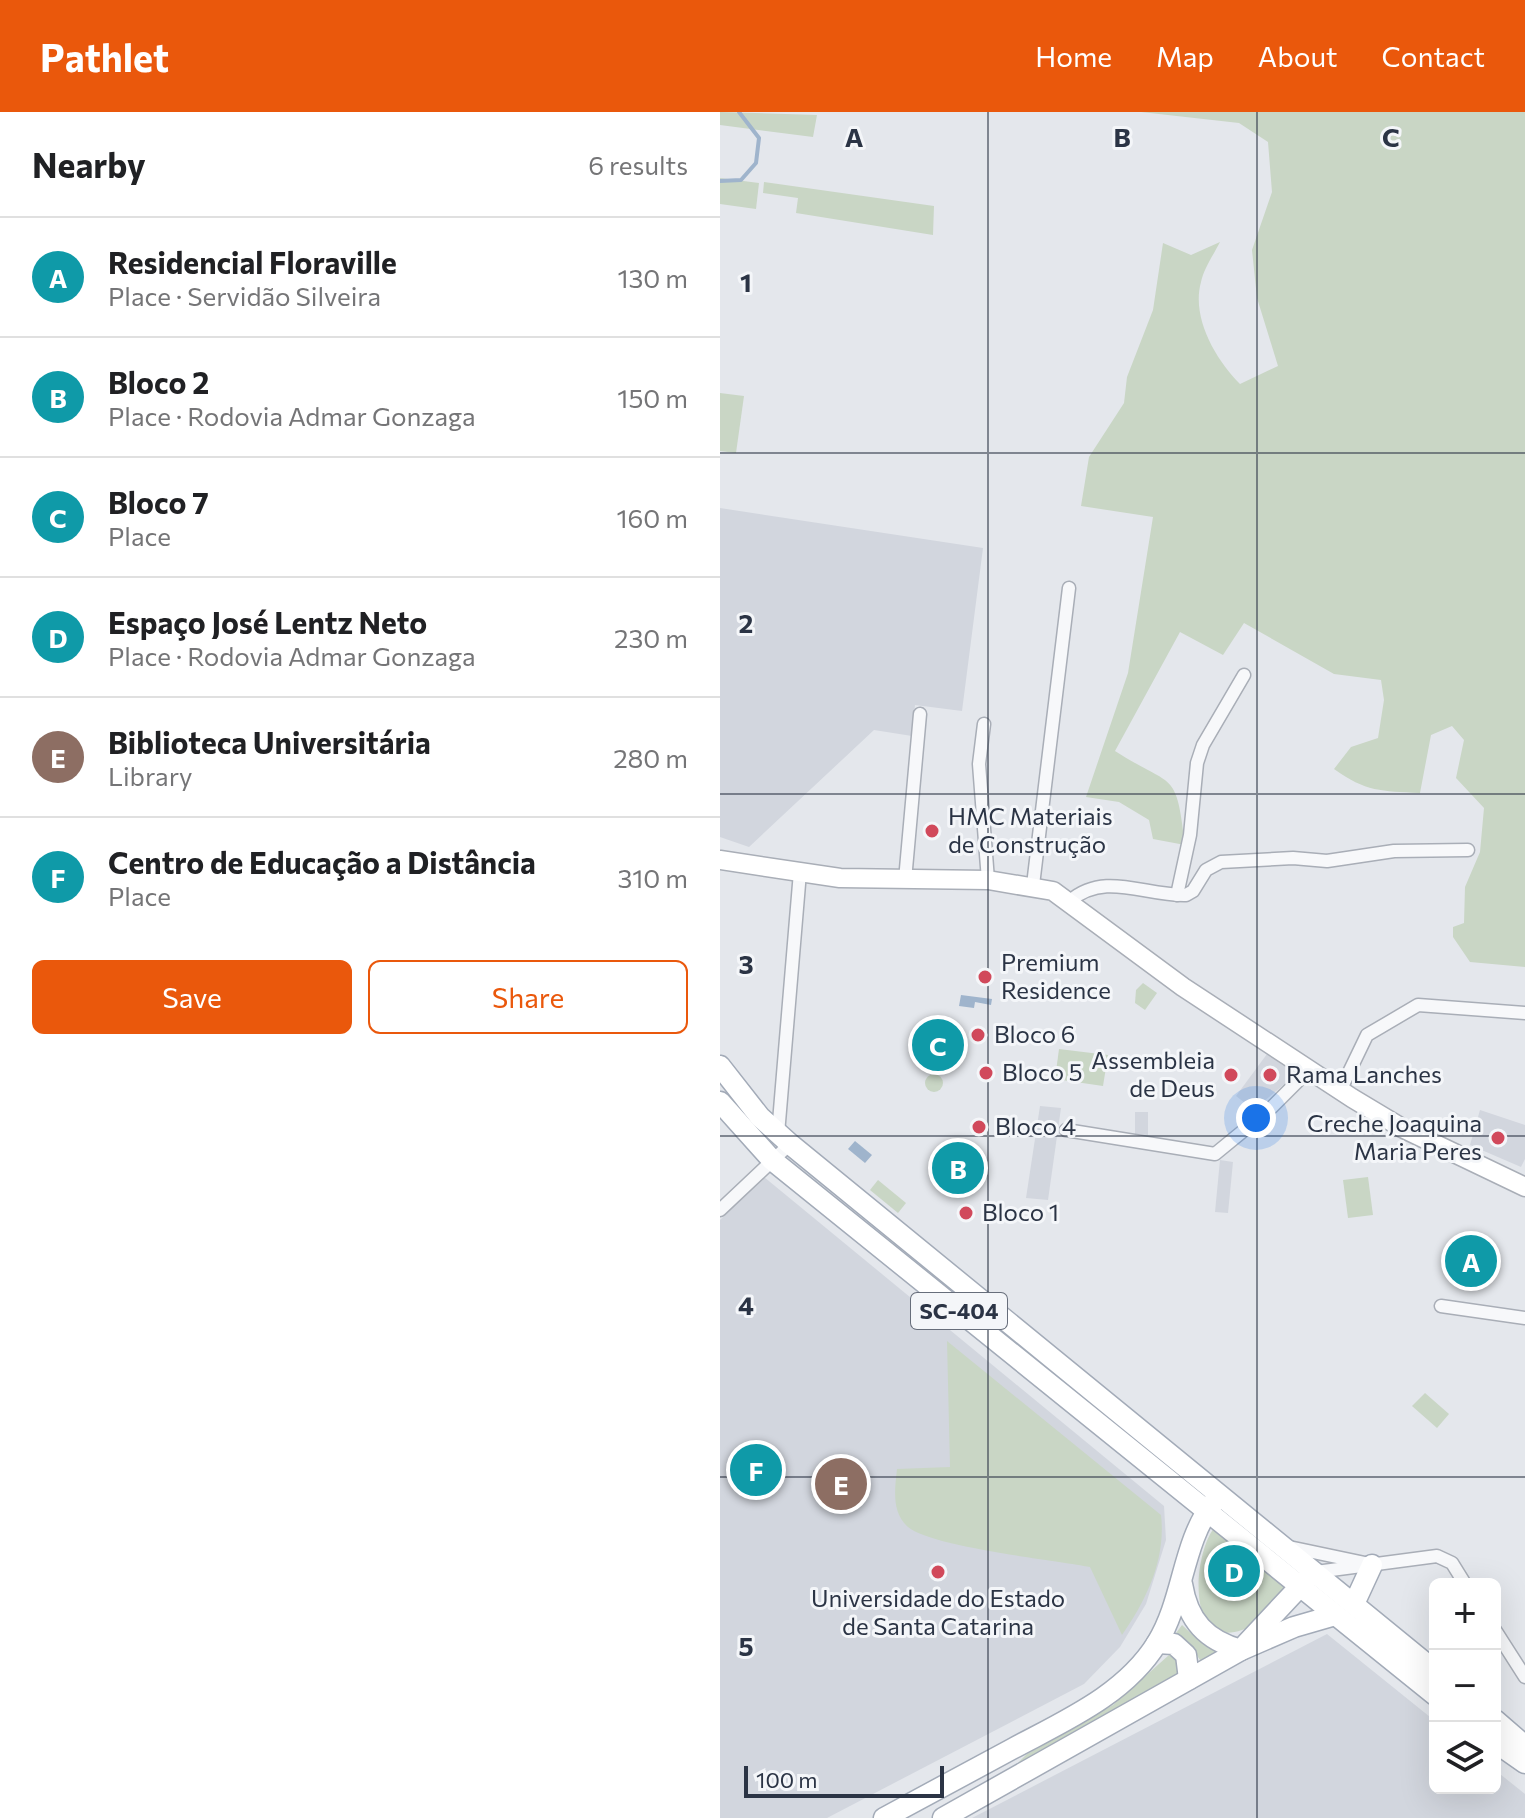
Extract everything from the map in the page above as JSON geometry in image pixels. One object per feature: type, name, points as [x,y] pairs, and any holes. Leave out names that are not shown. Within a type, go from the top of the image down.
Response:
[{"type":"main road","points":[[720,860],[856,880],[988,880],[1033,885],[1070,901],[1183,987],[1340,1091],[1402,1128],[1525,1187]]},
{"type":"main road","name":"SC-404","points":[[720,1066],[744,1099],[784,1139],[1429,1666]]},
{"type":"main road","name":"SC-404","points":[[720,1102],[772,1160],[1332,1616],[1429,1690]]},
{"type":"main road","points":[[884,1818],[1092,1706],[1130,1676],[1157,1643],[1182,1584],[1193,1541],[1206,1512],[1220,1494]]},
{"type":"main road","points":[[1354,1604],[1372,1565]]},
{"type":"main road","points":[[1241,1650],[1298,1586],[1316,1572]]},
{"type":"main road","points":[[1182,1584],[1185,1603],[1199,1628],[1222,1645],[1241,1650]]},
{"type":"main road","points":[[943,1818],[1241,1650],[1294,1627],[1332,1616]]},
{"type":"main road","points":[[1157,1643],[1174,1644],[1186,1655],[1189,1679]]},
{"type":"main road","points":[[1497,1722],[1525,1746]]},
{"type":"main road","points":[[1501,1746],[1525,1763]]},
{"type":"main road","points":[[907,1818],[919,1799]]},
{"type":"street","points":[[1033,885],[1069,588]]},
{"type":"street","points":[[1177,895],[1190,835],[1197,763],[1203,745],[1244,675]]},
{"type":"street","points":[[905,880],[920,714]]},
{"type":"street","points":[[984,724],[979,764],[988,880]]},
{"type":"street","points":[[1070,901],[1084,889],[1102,885],[1177,895],[1193,891],[1206,870],[1221,862],[1293,858],[1327,861],[1405,850],[1468,850]]},
{"type":"street","points":[[720,1210],[772,1160],[784,1139],[800,872]]},
{"type":"street","points":[[1340,1091],[1367,1035],[1405,1010],[1434,1004],[1525,1013]]},
{"type":"street","points":[[1066,1130],[1215,1154],[1270,1109],[1308,1071]]},
{"type":"street","points":[[1441,1306],[1525,1318]]},
{"type":"street","points":[[1283,1545],[1372,1565]]},
{"type":"street","points":[[1316,1572],[1437,1556],[1452,1563],[1461,1578]]},
{"type":"street","points":[[1501,1639],[1525,1677]]},
{"type":"shaded area","points":[[720,508],[983,548],[962,711],[915,705],[912,736],[874,730],[749,847],[720,837]]},
{"type":"shaded area","points":[[1267,1054],[1297,1073],[1254,1110],[1236,1096]]},
{"type":"shaded area","points":[[1040,1106],[1061,1108],[1048,1200],[1026,1198]]},
{"type":"shaded area","name":"Creche Joaquina Maria Peres","points":[[1480,1110],[1525,1125],[1525,1159],[1521,1167],[1470,1145]]},
{"type":"shaded area","points":[[1135,1112],[1148,1112],[1148,1135],[1135,1134]]},
{"type":"shaded area","points":[[1220,1160],[1233,1162],[1228,1213],[1215,1212]]},
{"type":"shaded area","name":"Universidade do Estado de Santa Catarina","points":[[764,1177],[1164,1506],[1166,1540],[1146,1604],[1120,1647],[1084,1684],[827,1818],[720,1818],[720,1220]]},
{"type":"shaded area","points":[[1327,1634],[1429,1716],[1429,1794],[1501,1794],[1501,1775],[1525,1794],[1525,1818],[972,1818]]},
{"type":"green space","points":[[720,112],[817,115],[813,137],[720,125]]},
{"type":"green space","points":[[1141,112],[1525,112],[1525,967],[1470,962],[1453,937],[1453,927],[1464,923],[1465,887],[1480,852],[1484,808],[1456,778],[1464,740],[1452,726],[1431,735],[1420,793],[1384,791],[1355,782],[1334,769],[1351,747],[1378,738],[1384,700],[1381,680],[1334,674],[1244,623],[1223,655],[1180,632],[1115,751],[1169,783],[1179,803],[1185,845],[1153,839],[1149,820],[1119,802],[1086,797],[1128,673],[1153,517],[1081,506],[1089,457],[1124,403],[1127,377],[1153,310],[1163,243],[1191,255],[1220,242],[1204,272],[1199,296],[1203,324],[1214,351],[1240,384],[1278,366],[1257,298],[1252,250],[1272,192],[1268,142],[1239,123]]},
{"type":"green space","points":[[720,178],[759,183],[756,209],[720,204]]},
{"type":"green space","points":[[764,182],[934,206],[933,235],[796,213],[798,198],[763,193]]},
{"type":"green space","points":[[720,393],[744,396],[736,453],[720,451]]},
{"type":"green space","points":[[1143,983],[1157,993],[1145,1010],[1135,1003],[1136,990]]},
{"type":"green space","points":[[1059,1049],[1108,1055],[1103,1086],[1055,1079]]},
{"type":"green space","points":[[934,1074],[943,1083],[934,1092],[925,1083]]},
{"type":"green space","points":[[1368,1177],[1373,1215],[1348,1218],[1343,1180]]},
{"type":"green space","points":[[878,1180],[906,1203],[898,1213],[870,1190]]},
{"type":"green space","points":[[947,1341],[1161,1515],[1161,1547],[1153,1578],[1122,1635],[1090,1567],[942,1541],[921,1534],[903,1521],[895,1500],[897,1469],[950,1467]]},
{"type":"green space","points":[[1425,1393],[1449,1414],[1437,1428],[1412,1406]]},
{"type":"green space","points":[[1214,1528],[1286,1588],[1258,1625],[1224,1633],[1211,1626],[1203,1614],[1199,1578],[1207,1541]]},
{"type":"green space","points":[[1182,1625],[1196,1638],[1218,1650],[1202,1663],[1190,1645],[1171,1640]]},
{"type":"green space","points":[[1169,1655],[1180,1656],[1186,1671],[996,1784],[1027,1754],[1113,1705]]},
{"type":"water","points":[[961,995],[992,999],[991,1005],[975,1002],[974,1008],[959,1006]]},
{"type":"water","points":[[855,1141],[872,1155],[865,1163],[848,1149]]},
{"type":"waterway","points":[[720,181],[741,180],[756,163],[759,138],[739,112]]},
{"type":"place","name":"HMC Materiais de Construção","points":[[932,831]]},
{"type":"place","name":"Premium Residence","points":[[985,977]]},
{"type":"place","name":"Bloco 6","points":[[978,1035]]},
{"type":"place","name":"Bloco 7","points":[[938,1045]]},
{"type":"place","name":"Bloco 5","points":[[986,1073]]},
{"type":"place","name":"Assembleia de Deus","points":[[1231,1075]]},
{"type":"place","name":"Rama Lanches","points":[[1270,1075]]},
{"type":"place","name":"Bloco 4","points":[[979,1127]]},
{"type":"place","name":"Creche Joaquina Maria Peres","points":[[1498,1138]]},
{"type":"place","name":"Bloco 2","points":[[958,1168]]},
{"type":"place","name":"Bloco 1","points":[[966,1213]]},
{"type":"place","name":"Residencial Floraville","points":[[1471,1261]]},
{"type":"place","name":"Centro de Educação a Distância","points":[[756,1470]]},
{"type":"place","name":"Biblioteca Universitária","points":[[841,1484]]},
{"type":"place","name":"Espaço José Lentz Neto","points":[[1234,1571]]},
{"type":"place","name":"Universidade do Estado de Santa Catarina","points":[[938,1572]]}]
